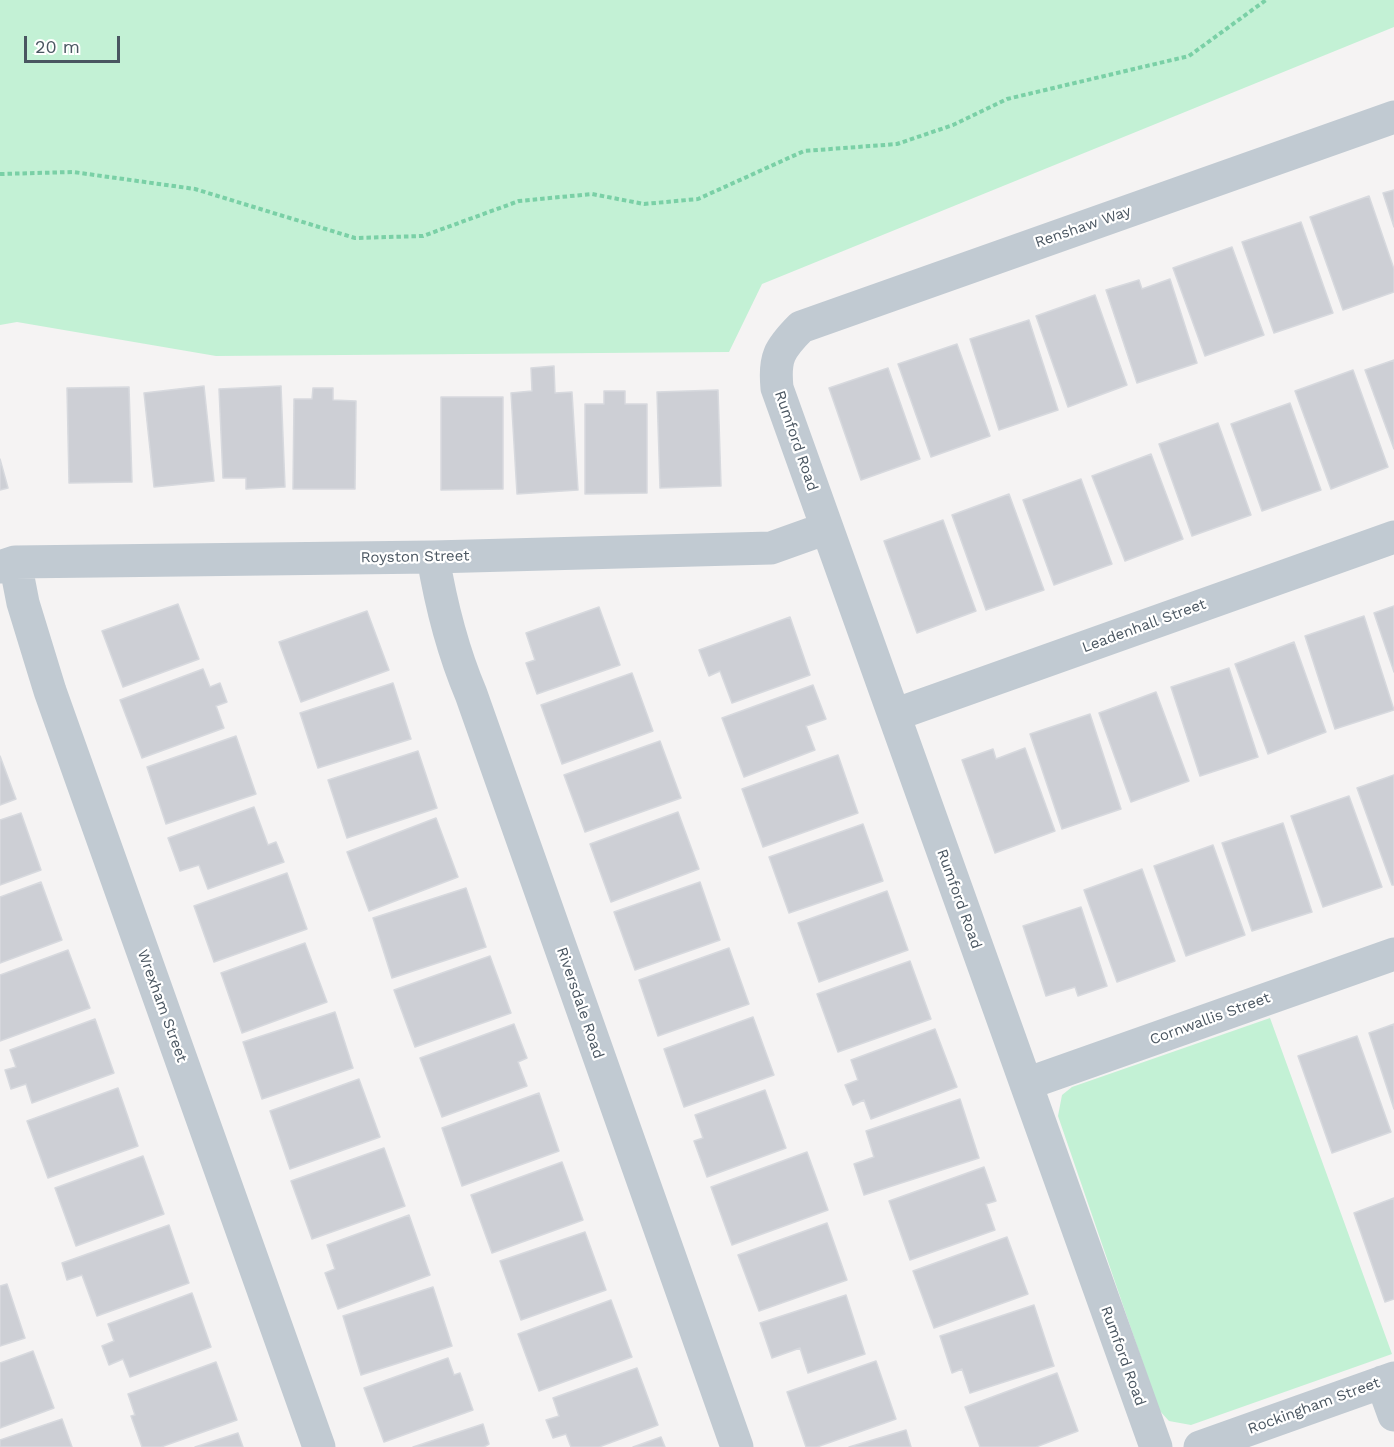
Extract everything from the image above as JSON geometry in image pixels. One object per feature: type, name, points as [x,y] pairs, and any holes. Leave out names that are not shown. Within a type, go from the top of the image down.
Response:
[{"type":"street","name":"Renshaw Way","points":[[782,350],[801,327],[1394,117]]},
{"type":"street","name":"Rumford Road","points":[[782,350],[774,364],[777,388],[1156,1447]]},
{"type":"street","name":"Royston Street","points":[[8,564],[433,557],[771,548],[827,528]]},
{"type":"street","name":"Leadenhall Street","points":[[894,715],[1394,537]]},
{"type":"street","name":"Riversdale Road","points":[[433,557],[440,603],[453,651],[471,694],[737,1447]]},
{"type":"street","name":"Wrexham Street","points":[[8,564],[23,603],[50,691],[319,1447]]},
{"type":"street","name":"Cornwallis Street","points":[[1026,1084],[1394,954]]},
{"type":"street","points":[[1388,1380],[1394,1415]]},
{"type":"street","name":"Rockingham Street","points":[[1200,1447],[1388,1380]]},
{"type":"path","points":[[0,174],[73,172],[195,189],[355,238],[423,236],[519,201],[592,194],[644,204],[698,199],[804,151],[897,144],[953,125],[1007,99],[1189,56],[1266,0]]},
{"type":"green space","points":[[0,0],[1394,0],[1394,27],[762,284],[729,352],[216,356],[17,322],[0,325]]},
{"type":"green space","points":[[1270,1018],[1392,1354],[1191,1425],[1169,1421],[1159,1410],[1058,1116],[1062,1095],[1072,1087]]},
{"type":"building","points":[[1394,190],[1394,227],[1383,193]]},
{"type":"building","points":[[1369,196],[1394,269],[1394,292],[1343,310],[1310,217]]},
{"type":"building","points":[[1301,222],[1333,313],[1274,333],[1242,242]]},
{"type":"building","points":[[1232,247],[1264,335],[1205,356],[1173,268]]},
{"type":"building","points":[[1170,279],[1197,363],[1137,383],[1106,290],[1139,280],[1142,289]]},
{"type":"building","points":[[1095,295],[1127,385],[1068,407],[1036,316]]},
{"type":"building","points":[[1029,320],[1058,410],[999,430],[970,339]]},
{"type":"building","points":[[957,344],[990,436],[931,457],[898,364]]},
{"type":"building","points":[[1394,360],[1394,449],[1365,370]]},
{"type":"building","points":[[554,366],[555,393],[572,392],[578,490],[517,494],[511,393],[532,391],[531,368]]},
{"type":"building","points":[[888,368],[920,459],[861,480],[829,388]]},
{"type":"building","points":[[1353,370],[1388,467],[1331,489],[1295,391]]},
{"type":"building","points":[[204,386],[214,481],[154,487],[144,393]]},
{"type":"building","points":[[281,386],[285,487],[246,489],[246,478],[223,478],[219,389]]},
{"type":"building","points":[[129,387],[132,482],[69,483],[67,388]]},
{"type":"building","points":[[313,388],[333,388],[333,400],[356,401],[355,489],[293,489],[294,399],[312,399]]},
{"type":"building","points":[[718,390],[721,486],[660,488],[657,392]]},
{"type":"building","points":[[604,391],[625,391],[625,404],[647,404],[647,493],[585,494],[585,404],[604,404]]},
{"type":"building","points":[[441,397],[503,397],[503,489],[441,490]]},
{"type":"building","points":[[1290,403],[1321,490],[1262,511],[1231,424]]},
{"type":"building","points":[[1218,423],[1251,515],[1192,536],[1159,444]]},
{"type":"building","points":[[1151,454],[1183,539],[1125,561],[1092,476]]},
{"type":"building","points":[[0,459],[8,488],[0,490]]},
{"type":"building","points":[[1081,479],[1112,564],[1054,585],[1023,500]]},
{"type":"building","points":[[1009,494],[1044,590],[986,610],[952,515]]},
{"type":"building","points":[[943,520],[976,611],[917,633],[884,541]]},
{"type":"building","points":[[178,604],[199,659],[123,687],[102,631]]},
{"type":"building","points":[[1394,606],[1394,672],[1374,613]]},
{"type":"building","points":[[599,607],[620,665],[537,694],[526,663],[535,660],[526,633]]},
{"type":"building","points":[[367,611],[389,670],[301,702],[279,642]]},
{"type":"building","points":[[1364,616],[1394,710],[1335,729],[1305,636]]},
{"type":"building","points":[[790,617],[810,675],[732,703],[720,671],[709,676],[699,650]]},
{"type":"building","points":[[1294,642],[1326,732],[1268,754],[1235,664]]},
{"type":"building","points":[[1229,668],[1258,757],[1200,776],[1171,687]]},
{"type":"building","points":[[203,669],[210,687],[220,683],[227,702],[216,706],[224,728],[142,758],[120,700]]},
{"type":"building","points":[[632,673],[653,731],[562,764],[541,705]]},
{"type":"building","points":[[393,683],[411,739],[318,768],[300,713]]},
{"type":"building","points":[[813,685],[826,719],[806,726],[815,750],[744,777],[722,718]]},
{"type":"building","points":[[1156,692],[1189,781],[1131,802],[1099,713]]},
{"type":"building","points":[[1090,714],[1121,809],[1062,829],[1030,734]]},
{"type":"building","points":[[236,736],[256,794],[166,824],[147,767]]},
{"type":"building","points":[[660,741],[681,798],[585,832],[564,775]]},
{"type":"building","points":[[1025,748],[1055,831],[995,853],[962,760],[993,749],[996,759]]},
{"type":"building","points":[[418,751],[437,808],[347,838],[328,780]]},
{"type":"building","points":[[838,755],[858,813],[763,847],[742,789]]},
{"type":"building","points":[[0,756],[16,799],[0,805]]},
{"type":"building","points":[[1394,775],[1394,885],[1392,885],[1357,788]]},
{"type":"building","points":[[1349,796],[1382,887],[1323,907],[1291,816]]},
{"type":"building","points":[[254,807],[268,845],[276,842],[284,862],[208,889],[199,865],[180,871],[168,838]]},
{"type":"building","points":[[678,812],[699,869],[611,902],[590,844]]},
{"type":"building","points":[[21,813],[41,870],[0,885],[0,820]]},
{"type":"building","points":[[436,818],[458,877],[369,911],[347,852]]},
{"type":"building","points":[[1283,823],[1312,912],[1252,931],[1222,843]]},
{"type":"building","points":[[863,824],[883,881],[789,913],[769,857]]},
{"type":"building","points":[[1213,845],[1245,935],[1186,956],[1154,866]]},
{"type":"building","points":[[1142,869],[1175,961],[1117,982],[1084,890]]},
{"type":"building","points":[[287,873],[307,929],[214,962],[194,906]]},
{"type":"building","points":[[41,882],[62,940],[0,963],[0,897]]},
{"type":"building","points":[[700,882],[720,940],[635,970],[614,912]]},
{"type":"building","points":[[466,888],[486,947],[392,978],[373,918]]},
{"type":"building","points":[[887,891],[908,950],[819,982],[798,923]]},
{"type":"building","points":[[1081,907],[1107,986],[1078,996],[1075,987],[1046,996],[1023,926]]},
{"type":"building","points":[[305,943],[327,1002],[242,1033],[221,973]]},
{"type":"building","points":[[729,948],[749,1004],[658,1036],[639,980]]},
{"type":"building","points":[[68,950],[90,1008],[0,1041],[0,975]]},
{"type":"building","points":[[490,956],[511,1013],[415,1047],[394,990]]},
{"type":"building","points":[[910,961],[931,1019],[838,1052],[817,994]]},
{"type":"building","points":[[335,1012],[353,1068],[262,1099],[243,1042]]},
{"type":"building","points":[[753,1017],[774,1075],[684,1107],[664,1049]]},
{"type":"building","points":[[95,1019],[114,1073],[32,1103],[26,1084],[11,1089],[5,1070],[16,1067],[10,1050]]},
{"type":"building","points":[[514,1024],[527,1058],[518,1062],[527,1086],[442,1117],[420,1058]]},
{"type":"building","points":[[1394,1024],[1394,1109],[1369,1033]]},
{"type":"building","points":[[935,1029],[957,1087],[871,1119],[864,1100],[853,1105],[845,1085],[858,1080],[851,1060]]},
{"type":"building","points":[[1357,1036],[1391,1132],[1332,1153],[1298,1056]]},
{"type":"building","points":[[359,1079],[380,1137],[290,1169],[270,1111]]},
{"type":"building","points":[[118,1088],[138,1146],[48,1178],[27,1121]]},
{"type":"building","points":[[765,1090],[786,1148],[707,1177],[694,1141],[703,1138],[695,1115]]},
{"type":"building","points":[[539,1093],[559,1151],[462,1186],[442,1128]]},
{"type":"building","points":[[960,1099],[979,1158],[864,1195],[854,1164],[874,1157],[866,1131]]},
{"type":"building","points":[[384,1148],[405,1206],[312,1239],[291,1181]]},
{"type":"building","points":[[807,1152],[828,1210],[732,1245],[711,1187]]},
{"type":"building","points":[[143,1156],[164,1214],[76,1246],[55,1188]]},
{"type":"building","points":[[562,1162],[583,1220],[492,1253],[471,1195]]},
{"type":"building","points":[[984,1167],[996,1201],[986,1204],[995,1230],[910,1260],[889,1201]]},
{"type":"building","points":[[1394,1198],[1394,1299],[1385,1302],[1354,1213]]},
{"type":"building","points":[[409,1215],[430,1275],[338,1309],[325,1273],[335,1269],[327,1245]]},
{"type":"building","points":[[827,1223],[847,1280],[759,1311],[738,1255]]},
{"type":"building","points":[[169,1225],[189,1283],[97,1316],[82,1275],[67,1280],[62,1263]]},
{"type":"building","points":[[585,1232],[606,1290],[521,1320],[500,1261]]},
{"type":"building","points":[[1007,1237],[1028,1294],[934,1328],[913,1271]]},
{"type":"building","points":[[7,1284],[25,1338],[0,1346],[0,1286]]},
{"type":"building","points":[[433,1287],[452,1346],[361,1375],[343,1316]]},
{"type":"building","points":[[192,1293],[211,1347],[130,1377],[123,1359],[109,1365],[102,1346],[114,1341],[108,1324]]},
{"type":"building","points":[[846,1295],[865,1354],[808,1373],[800,1348],[772,1358],[760,1323]]},
{"type":"building","points":[[611,1300],[632,1357],[539,1391],[518,1334]]},
{"type":"building","points":[[1034,1305],[1054,1366],[970,1393],[962,1369],[952,1373],[940,1336]]},
{"type":"building","points":[[33,1351],[54,1408],[0,1428],[0,1363]]},
{"type":"building","points":[[448,1358],[454,1375],[460,1373],[473,1410],[384,1442],[364,1388]]},
{"type":"building","points":[[876,1361],[896,1419],[817,1447],[806,1447],[787,1392]]},
{"type":"building","points":[[216,1362],[237,1420],[161,1447],[142,1447],[131,1416],[135,1415],[128,1394]]},
{"type":"building","points":[[637,1368],[658,1425],[599,1447],[571,1447],[566,1434],[553,1438],[546,1420],[559,1416],[553,1398]]},
{"type":"building","points":[[1057,1373],[1078,1431],[1036,1447],[980,1447],[965,1407]]},
{"type":"building","points":[[62,1419],[72,1447],[0,1447],[0,1440]]},
{"type":"building","points":[[483,1424],[489,1444],[484,1447],[413,1447]]},
{"type":"building","points":[[906,1430],[911,1447],[849,1447]]},
{"type":"building","points":[[238,1433],[243,1447],[195,1447]]},
{"type":"building","points":[[661,1437],[665,1447],[633,1447]]}]
